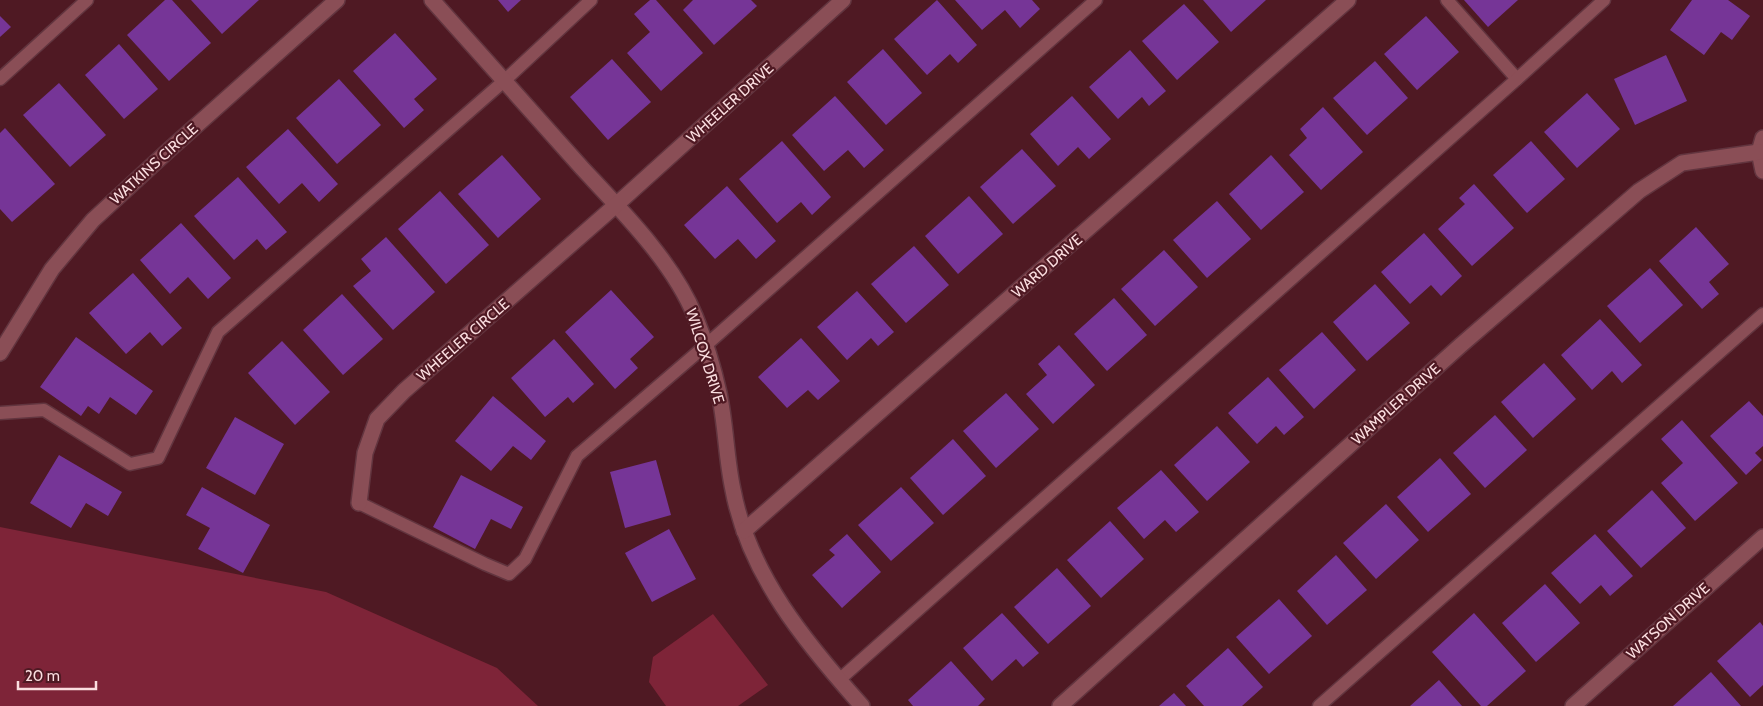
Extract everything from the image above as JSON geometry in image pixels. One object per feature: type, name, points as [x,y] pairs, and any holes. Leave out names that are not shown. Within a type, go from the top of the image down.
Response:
[{"type":"street","name":"WATKINS CIRCLE","points":[[0,353],[52,269],[93,220],[338,0]]},
{"type":"street","name":"WILCOX DRIVE","points":[[432,0],[616,205],[648,242],[681,287],[695,316],[719,393],[733,491],[744,531],[764,578],[794,624],[862,706]]},
{"type":"street","name":"WHEELER DRIVE","points":[[616,205],[843,0]]},
{"type":"street","name":"WARD DRIVE","points":[[744,531],[1348,0]]},
{"type":"street","points":[[1761,145],[1763,171]]},
{"type":"street","name":"WAMPLER DRIVE","points":[[1060,706],[1461,345],[1639,191],[1682,163],[1761,145]]},
{"type":"street","name":"WHEELER CIRCLE","points":[[359,503],[365,453],[377,419],[404,391],[616,205]]},
{"type":"street","name":"WATSON DRIVE","points":[[1573,706],[1763,536]]},
{"type":"lane","points":[[0,79],[88,0]]},
{"type":"lane","points":[[0,413],[44,410],[130,464],[158,458],[218,332],[504,81],[591,0]]},
{"type":"lane","points":[[359,503],[509,574],[525,559],[577,456],[705,346],[1096,0]]},
{"type":"lane","points":[[1447,0],[1517,79]]},
{"type":"lane","points":[[839,680],[1604,0]]},
{"type":"lane","points":[[1319,706],[1763,314]]},
{"type":"shaded area","points":[[0,527],[326,592],[497,668],[538,706],[0,706]]},
{"type":"shaded area","points":[[713,614],[768,685],[738,706],[666,706],[649,682],[653,657]]},
{"type":"building","points":[[165,0],[172,0],[211,43],[169,81],[127,35]]},
{"type":"building","points":[[191,0],[259,0],[222,34]]},
{"type":"building","points":[[498,0],[521,0],[508,12]]},
{"type":"building","points":[[650,0],[656,0],[703,53],[661,91],[627,53],[650,32],[634,14]]},
{"type":"building","points":[[693,0],[751,0],[757,6],[714,45],[683,10]]},
{"type":"building","points":[[937,0],[977,45],[958,63],[950,54],[927,75],[894,39]]},
{"type":"building","points":[[955,0],[1032,0],[1040,9],[1020,28],[1005,10],[982,30]]},
{"type":"building","points":[[1203,0],[1266,0],[1231,32]]},
{"type":"building","points":[[1464,0],[1518,0],[1488,27]]},
{"type":"building","points":[[1692,0],[1728,0],[1750,16],[1732,40],[1721,32],[1704,55],[1670,30]]},
{"type":"building","points":[[1184,4],[1219,42],[1177,80],[1142,41]]},
{"type":"building","points":[[0,16],[11,27],[0,37]]},
{"type":"building","points":[[1426,16],[1459,52],[1417,90],[1384,54]]},
{"type":"building","points":[[395,33],[437,79],[414,99],[424,110],[404,128],[353,71]]},
{"type":"building","points":[[119,44],[158,89],[124,119],[85,75]]},
{"type":"building","points":[[883,49],[922,93],[886,125],[847,82]]},
{"type":"building","points":[[1130,50],[1166,91],[1149,106],[1142,97],[1118,119],[1089,87]]},
{"type":"building","points":[[1666,55],[1687,101],[1635,125],[1614,79]]},
{"type":"building","points":[[612,59],[651,102],[608,140],[570,97]]},
{"type":"building","points":[[1375,61],[1408,98],[1367,135],[1333,98]]},
{"type":"building","points":[[339,79],[381,125],[337,164],[296,118]]},
{"type":"building","points":[[59,83],[106,135],[70,167],[23,115]]},
{"type":"building","points":[[1587,93],[1620,129],[1577,168],[1544,132]]},
{"type":"building","points":[[835,96],[884,150],[864,168],[848,150],[824,171],[792,135]]},
{"type":"building","points":[[1072,96],[1111,139],[1089,159],[1078,147],[1058,166],[1030,134]]},
{"type":"building","points":[[1323,107],[1363,152],[1321,190],[1289,155],[1307,138],[1300,129]]},
{"type":"building","points":[[5,128],[55,184],[12,222],[0,209],[0,133]]},
{"type":"building","points":[[288,129],[338,184],[319,202],[302,183],[279,204],[246,167]]},
{"type":"building","points":[[782,141],[831,197],[812,215],[801,202],[777,223],[739,179]]},
{"type":"building","points":[[1531,141],[1565,179],[1527,213],[1493,175]]},
{"type":"building","points":[[1022,149],[1056,186],[1013,224],[980,187]]},
{"type":"building","points":[[502,155],[541,199],[498,238],[458,194]]},
{"type":"building","points":[[1271,155],[1304,192],[1261,230],[1229,194]]},
{"type":"building","points":[[238,177],[287,232],[266,250],[257,239],[234,260],[194,216]]},
{"type":"building","points":[[1474,184],[1514,228],[1472,266],[1438,229],[1465,204],[1459,198]]},
{"type":"building","points":[[727,186],[776,241],[756,259],[738,239],[715,259],[684,225]]},
{"type":"building","points":[[440,191],[489,245],[446,284],[398,229]]},
{"type":"building","points":[[969,196],[1003,234],[958,274],[925,236]]},
{"type":"building","points":[[1217,201],[1251,239],[1207,278],[1173,240]]},
{"type":"building","points":[[181,223],[231,278],[208,299],[188,277],[170,294],[140,260]]},
{"type":"building","points":[[1696,227],[1729,264],[1709,282],[1719,294],[1702,309],[1659,261]]},
{"type":"building","points":[[1424,233],[1462,276],[1441,296],[1431,285],[1410,304],[1381,272]]},
{"type":"building","points":[[386,237],[435,292],[393,330],[353,286],[371,271],[361,259]]},
{"type":"building","points":[[914,246],[949,285],[906,323],[871,284]]},
{"type":"building","points":[[1164,250],[1198,287],[1155,326],[1121,289]]},
{"type":"building","points":[[1650,268],[1683,305],[1640,343],[1607,306]]},
{"type":"building","points":[[133,273],[182,328],[162,346],[150,332],[126,354],[89,313]]},
{"type":"building","points":[[1375,284],[1410,323],[1367,361],[1333,322]]},
{"type":"building","points":[[611,290],[654,337],[630,359],[638,368],[615,389],[565,332]]},
{"type":"building","points":[[857,291],[894,332],[878,346],[871,338],[847,360],[817,327]]},
{"type":"building","points":[[342,294],[383,339],[343,375],[303,330]]},
{"type":"building","points":[[1114,298],[1147,335],[1107,371],[1074,334]]},
{"type":"building","points":[[1600,319],[1642,365],[1622,383],[1612,371],[1592,390],[1561,355]]},
{"type":"building","points":[[1322,332],[1356,370],[1314,409],[1279,370]]},
{"type":"building","points":[[76,337],[153,391],[136,415],[110,397],[99,414],[88,406],[81,416],[40,387]]},
{"type":"building","points":[[801,338],[840,381],[818,400],[808,390],[787,408],[758,377]]},
{"type":"building","points":[[554,339],[594,384],[573,403],[568,397],[545,417],[511,378]]},
{"type":"building","points":[[282,341],[330,392],[295,425],[248,373]]},
{"type":"building","points":[[1059,345],[1095,385],[1053,424],[1026,394],[1047,375],[1038,364]]},
{"type":"building","points":[[1544,363],[1576,399],[1533,438],[1501,402]]},
{"type":"building","points":[[1268,377],[1304,417],[1284,435],[1276,426],[1257,444],[1228,413]]},
{"type":"building","points":[[1006,393],[1039,429],[996,468],[963,431]]},
{"type":"building","points":[[493,396],[546,441],[531,460],[513,446],[491,471],[455,441]]},
{"type":"building","points":[[1749,401],[1763,416],[1763,446],[1755,453],[1762,460],[1746,475],[1710,436]]},
{"type":"building","points":[[1495,415],[1527,450],[1485,488],[1453,453]]},
{"type":"building","points":[[235,417],[284,444],[255,495],[206,468]]},
{"type":"building","points":[[1682,420],[1738,483],[1695,521],[1661,483],[1683,463],[1661,439]]},
{"type":"building","points":[[1217,426],[1250,462],[1207,501],[1174,465]]},
{"type":"building","points":[[953,439],[986,476],[943,515],[910,478]]},
{"type":"building","points":[[59,455],[122,492],[108,516],[86,503],[71,528],[30,503]]},
{"type":"building","points":[[1440,458],[1471,494],[1428,532],[1397,497]]},
{"type":"building","points":[[656,460],[671,515],[625,528],[610,472]]},
{"type":"building","points":[[1161,470],[1199,512],[1176,532],[1165,520],[1144,539],[1117,508]]},
{"type":"building","points":[[461,475],[523,507],[511,529],[491,519],[475,549],[433,527]]},
{"type":"building","points":[[202,487],[270,525],[243,573],[198,549],[210,528],[186,515]]},
{"type":"building","points":[[901,487],[934,523],[891,561],[858,525]]},
{"type":"building","points":[[1652,490],[1686,528],[1641,568],[1607,531]]},
{"type":"building","points":[[1386,504],[1419,540],[1376,579],[1343,543]]},
{"type":"building","points":[[1110,521],[1144,559],[1101,598],[1067,560]]},
{"type":"building","points":[[669,529],[696,579],[652,602],[625,553]]},
{"type":"building","points":[[847,534],[881,572],[842,608],[812,575],[835,555],[829,550]]},
{"type":"building","points":[[1595,534],[1633,576],[1610,596],[1601,585],[1580,604],[1551,573]]},
{"type":"building","points":[[1336,555],[1367,590],[1327,625],[1297,591]]},
{"type":"building","points":[[1057,568],[1091,606],[1048,644],[1014,607]]},
{"type":"building","points":[[1545,584],[1580,623],[1536,662],[1502,623]]},
{"type":"building","points":[[1279,599],[1312,636],[1269,674],[1236,637]]},
{"type":"building","points":[[1002,613],[1039,653],[1023,667],[1016,659],[992,681],[963,648]]},
{"type":"building","points":[[1474,613],[1526,671],[1487,706],[1481,706],[1432,652]]},
{"type":"building","points":[[1760,622],[1763,626],[1763,685],[1750,697],[1717,661]]},
{"type":"building","points":[[1228,648],[1263,687],[1242,706],[1204,706],[1186,686]]},
{"type":"building","points":[[951,661],[985,699],[978,706],[913,706],[908,700]]},
{"type":"building","points":[[1711,672],[1741,706],[1673,706]]},
{"type":"building","points":[[1439,680],[1462,706],[1410,706]]},
{"type":"building","points":[[1174,693],[1186,706],[1159,706]]}]
